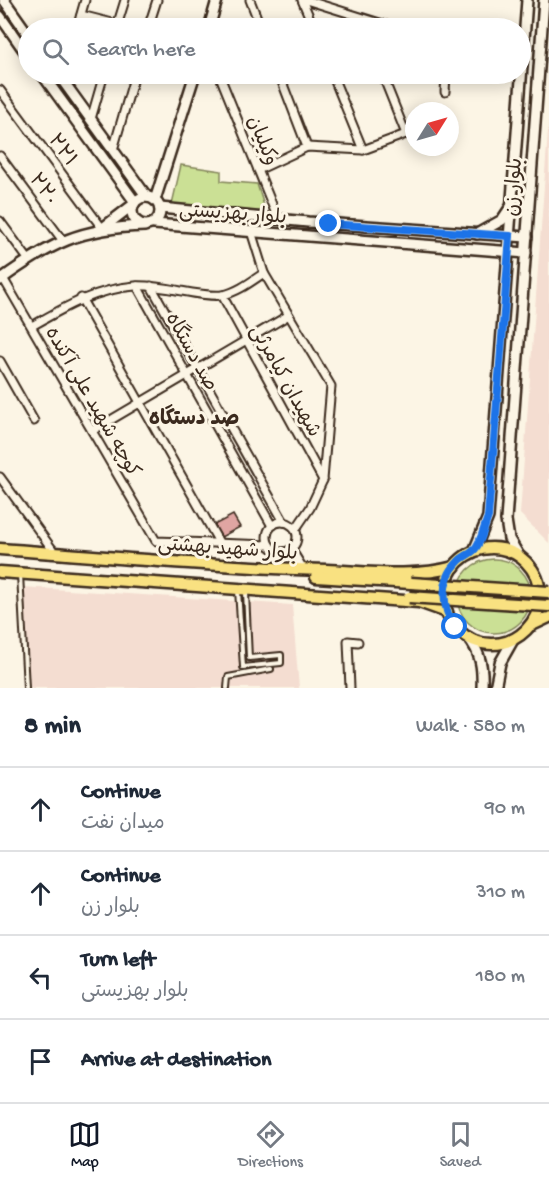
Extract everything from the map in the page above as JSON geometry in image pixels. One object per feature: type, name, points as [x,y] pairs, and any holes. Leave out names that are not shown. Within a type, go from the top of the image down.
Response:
[{"type":"main road","points":[[212,18],[218,0]]},
{"type":"main road","points":[[517,0],[526,15]]},
{"type":"main road","name":"بلوار زن","points":[[526,18],[527,0]]},
{"type":"main road","name":"بلوار زن","points":[[518,554],[509,539],[507,507],[544,0]]},
{"type":"main road","points":[[18,20],[6,4],[0,15],[18,41]]},
{"type":"main road","points":[[49,84],[134,203],[134,219],[149,225],[159,217],[154,202],[113,150],[67,84]]},
{"type":"main road","points":[[154,202],[192,84]]},
{"type":"main road","name":"بلوار زن","points":[[474,551],[488,517],[521,84]]},
{"type":"main road","points":[[1,279],[28,259],[63,241],[103,228],[134,203],[154,202]]},
{"type":"main road","name":"بلوار بهزیستی","points":[[154,202],[308,222],[527,237]]},
{"type":"main road","points":[[477,234],[502,219],[509,212],[512,202]]},
{"type":"main road","points":[[305,236],[308,222]]},
{"type":"main road","name":"بلوار بهزیستی","points":[[103,228],[149,225],[251,231],[525,253]]},
{"type":"main road","points":[[489,506],[496,511],[507,507]]},
{"type":"main road","points":[[482,688],[482,661],[476,647],[455,627],[447,612],[445,589],[454,567],[474,551],[496,548],[518,554],[533,570],[549,578]]},
{"type":"main road","name":"بلوار شهید بهشتی","points":[[0,549],[304,570],[417,573],[454,567]]},
{"type":"main road","points":[[197,563],[212,570],[549,592]]},
{"type":"main road","points":[[531,625],[540,604],[541,592],[533,570]]},
{"type":"main road","name":"بلوار شهید بهشتی","points":[[0,572],[414,599],[447,612]]},
{"type":"main road","points":[[414,599],[429,587],[427,581],[417,573]]},
{"type":"main road","points":[[196,586],[211,583],[414,599],[549,606]]},
{"type":"main road","points":[[495,688],[500,663],[513,640],[531,625],[549,617]]},
{"type":"main road","points":[[468,638],[482,643],[498,644],[513,640]]},
{"type":"main road","points":[[482,661],[489,657],[500,663]]},
{"type":"street","points":[[80,18],[85,0]]},
{"type":"street","points":[[119,18],[124,0]]},
{"type":"street","points":[[151,18],[156,0]]},
{"type":"street","points":[[250,0],[257,18]]},
{"type":"street","points":[[304,0],[357,18]]},
{"type":"street","points":[[304,0],[310,18]]},
{"type":"street","points":[[81,15],[90,18]]},
{"type":"street","points":[[91,120],[101,84]]},
{"type":"street","points":[[113,150],[132,84]]},
{"type":"street","name":"وکیلیان","points":[[223,84],[278,219]]},
{"type":"street","points":[[283,84],[307,147]]},
{"type":"street","points":[[336,84],[363,150]]},
{"type":"street","points":[[258,170],[307,147],[363,150],[406,134],[386,84]]},
{"type":"street","points":[[445,84],[445,92]]},
{"type":"street","name":"۲۲۱","points":[[0,90],[103,228]]},
{"type":"street","name":"۲۲۰","points":[[0,156],[63,241]]},
{"type":"street","points":[[0,221],[28,259]]},
{"type":"street","points":[[251,231],[264,273],[331,386],[323,480],[310,508],[295,530]]},
{"type":"street","points":[[32,326],[81,298],[137,286],[222,295],[238,289],[264,273]]},
{"type":"street","name":"کوچه شهید علی آکنده","points":[[1,279],[32,326],[156,541],[220,544]]},
{"type":"street","name":"صد دستگاه","points":[[137,286],[272,526]]},
{"type":"street","name":"صد دستگاه","points":[[151,286],[284,522]]},
{"type":"street","name":"شهیدان کیامرثی","points":[[222,295],[323,480]]},
{"type":"street","points":[[81,298],[220,544],[269,545],[279,552],[291,549],[297,540],[295,530],[284,522],[272,526],[267,535],[269,545]]},
{"type":"street","points":[[92,431],[290,315]]},
{"type":"street","points":[[0,361],[34,421]]},
{"type":"street","points":[[0,477],[55,553]]},
{"type":"street","points":[[291,549],[304,570]]},
{"type":"street","points":[[350,688],[348,641],[358,642]]},
{"type":"lane","points":[[20,573],[26,688]]},
{"type":"lane","points":[[242,589],[249,658],[280,655],[281,663],[243,667],[242,589]]},
{"type":"lane","points":[[227,688],[228,677],[271,669]]},
{"type":"shaded area","points":[[549,118],[549,543],[520,514]]},
{"type":"shaded area","points":[[23,587],[292,605],[299,688],[28,688]]},
{"type":"green space","points":[[181,165],[221,171],[221,181],[257,184],[266,212],[172,204]]},
{"type":"green space","points":[[494,559],[515,565],[525,575],[531,596],[525,617],[515,627],[494,633],[473,627],[463,617],[457,596],[463,575],[473,565]]},
{"type":"building","points":[[233,515],[240,527],[221,537],[214,525]]},
{"type":"district","name":"صد دستگاه","points":[[194,417]]},
{"type":"route","points":[[329,224],[510,236],[488,517],[474,551],[459,560],[448,577],[444,601],[455,627]]}]
